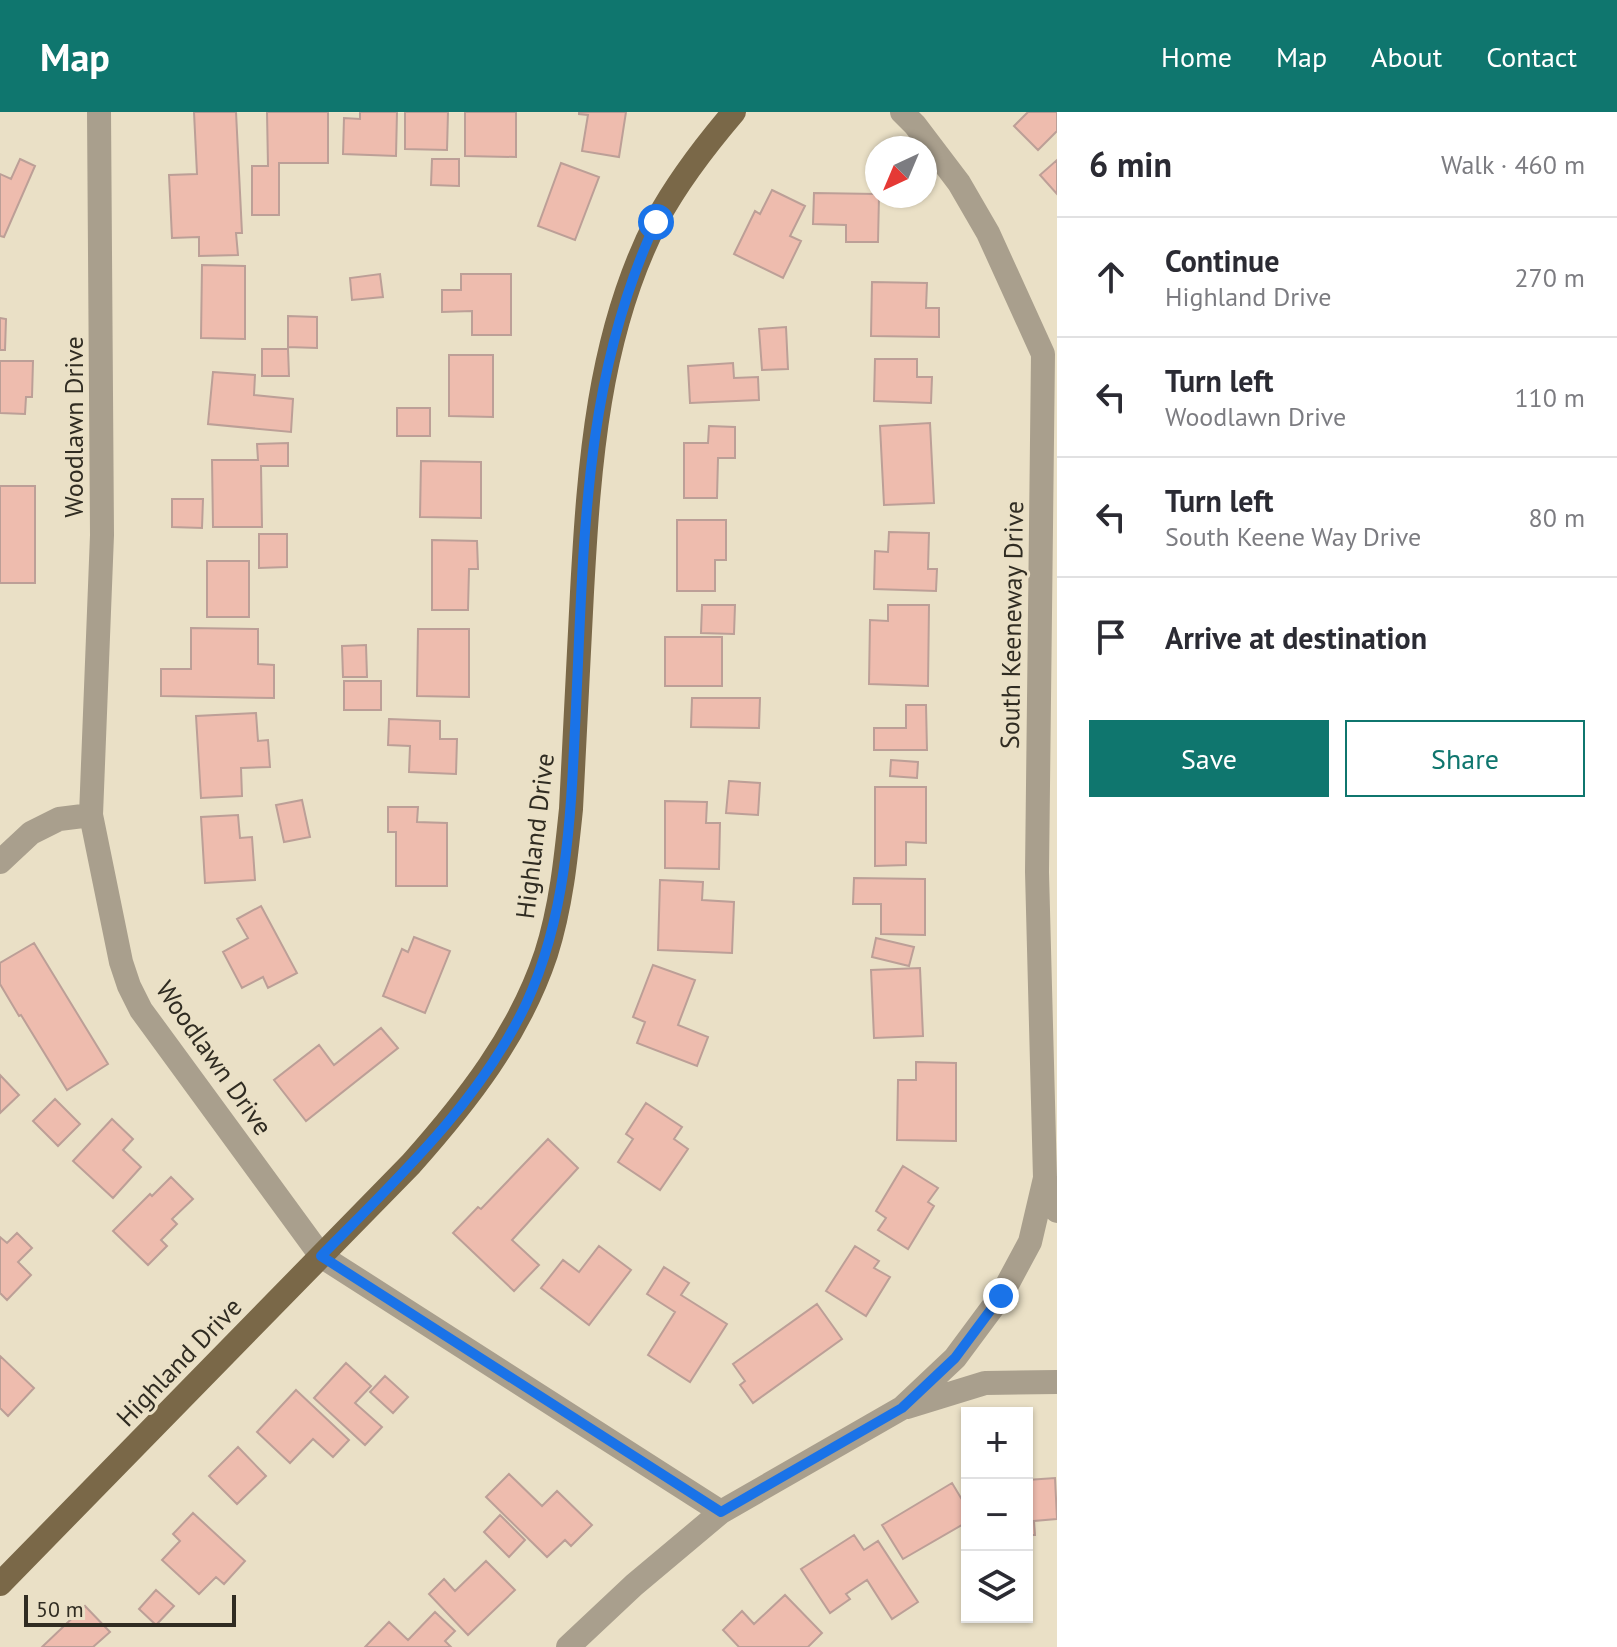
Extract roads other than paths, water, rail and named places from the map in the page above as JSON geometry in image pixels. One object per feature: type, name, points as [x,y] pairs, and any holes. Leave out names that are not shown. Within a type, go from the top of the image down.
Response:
[{"type":"main road","name":"Highland Drive","points":[[0,1584],[411,1164],[469,1097],[514,1028],[546,954],[561,890],[568,841],[587,514],[595,432],[606,368],[631,280],[656,222],[684,176],[734,112]]},
{"type":"street","name":"Woodlawn Drive","points":[[99,112],[102,535],[91,815],[121,962],[129,986],[141,1010],[321,1256],[721,1512]]},
{"type":"street","name":"South Keeneway Drive","points":[[902,112],[959,183],[981,220],[1050,359],[1045,1178]]},
{"type":"street","points":[[0,862],[31,833],[59,819],[91,815]]},
{"type":"street","points":[[1045,1178],[1057,1211]]},
{"type":"street","points":[[902,1408],[955,1358],[1001,1296],[1030,1242],[1045,1178]]},
{"type":"street","points":[[568,1647],[634,1585],[721,1512],[902,1408],[985,1383],[1057,1382]]}]
